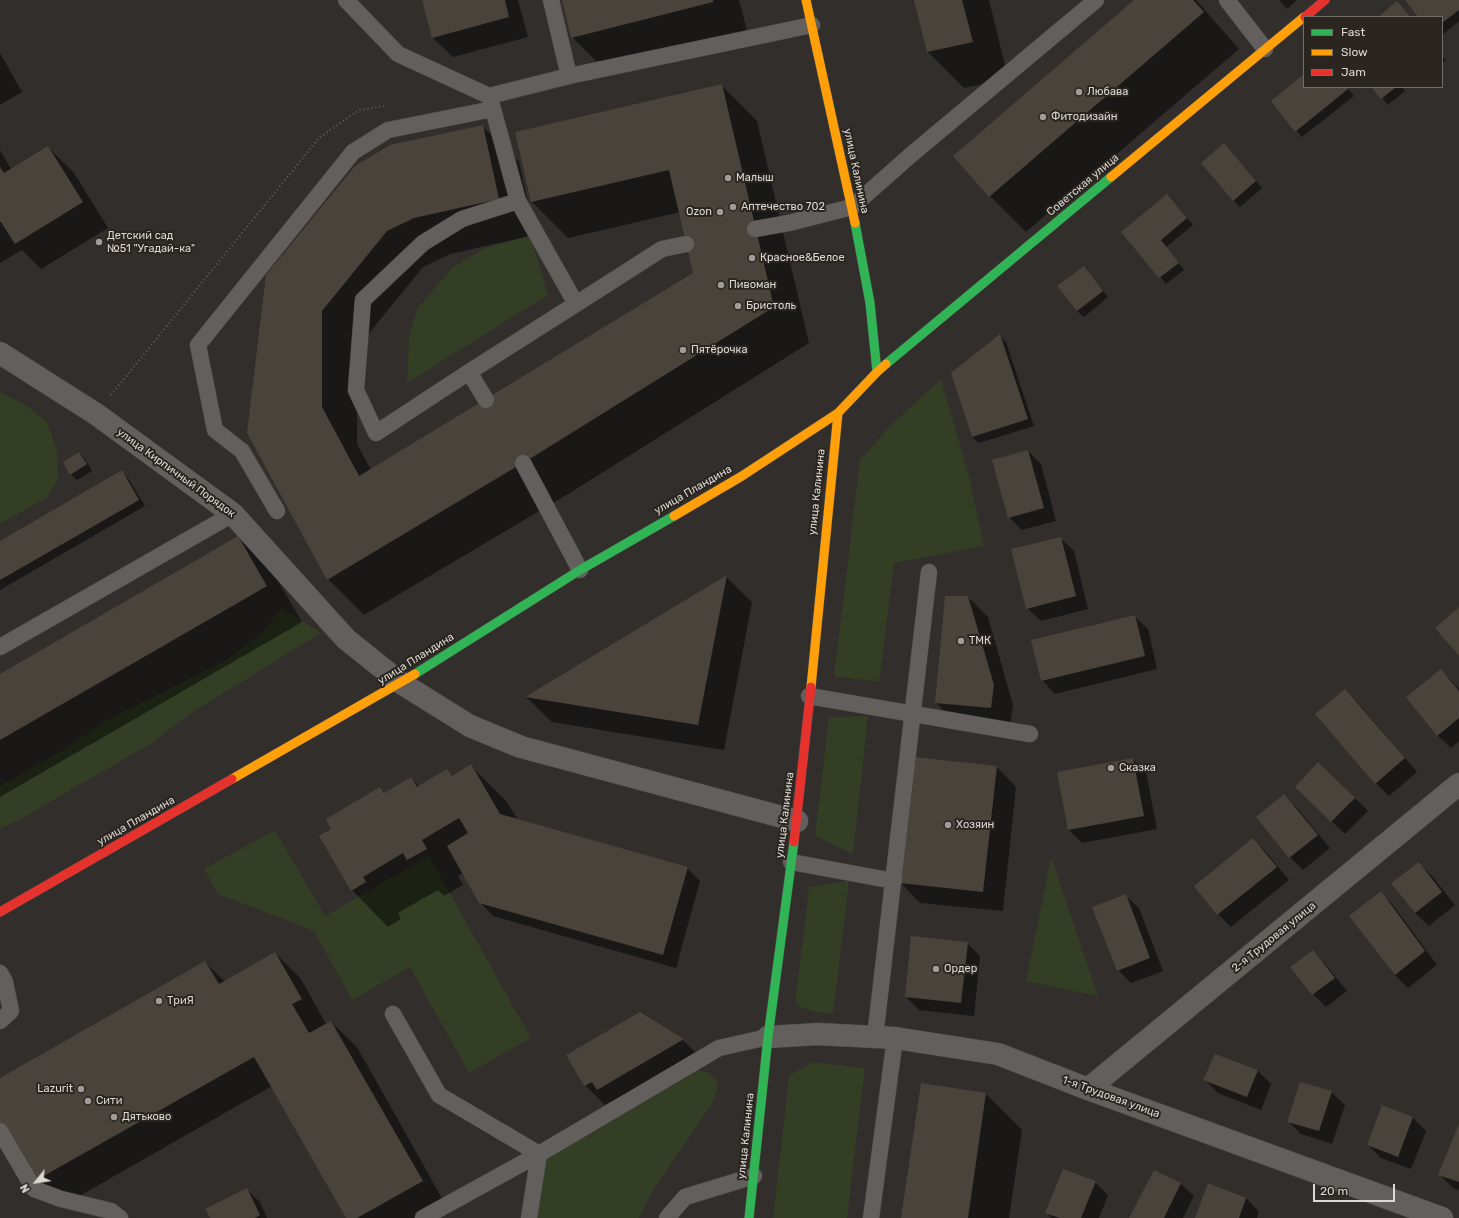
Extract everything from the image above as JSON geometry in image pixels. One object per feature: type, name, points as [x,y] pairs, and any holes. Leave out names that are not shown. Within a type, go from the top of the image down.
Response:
[{"type":"street","name":"улица Калинина","points":[[806,0],[852,207],[870,303],[877,372]]},
{"type":"street","name":"Советская улица","points":[[1305,16],[1325,0]]},
{"type":"street","name":"Советская улица","points":[[838,413],[877,372],[1303,18]]},
{"type":"street","name":"улица Кирпичный Порядок","points":[[0,353],[96,414],[233,514],[346,639],[401,683],[470,726],[521,747],[797,821]]},
{"type":"street","name":"улица Калинина","points":[[749,1218],[768,1037],[797,821],[838,413]]},
{"type":"street","name":"улица Пландина","points":[[0,912],[401,683],[580,570],[742,476],[838,413]]},
{"type":"street","name":"2-я Трудовая улица","points":[[1088,1089],[1459,784]]},
{"type":"street","name":"1-я Трудовая улица","points":[[768,1037],[818,1034],[885,1038],[998,1054],[1088,1089],[1442,1218]]},
{"type":"lane","points":[[346,0],[398,54],[491,103],[518,201],[576,304]]},
{"type":"lane","points":[[552,0],[569,76]]},
{"type":"lane","points":[[755,229],[789,223],[852,207],[918,149],[1096,0]]},
{"type":"lane","points":[[1227,0],[1265,50]]},
{"type":"lane","points":[[277,510],[242,451],[215,430],[198,345],[353,152],[388,130],[491,103],[569,76],[812,25]]},
{"type":"lane","points":[[518,201],[462,219],[423,243],[363,300],[356,390],[376,434],[469,372],[662,249],[686,244]]},
{"type":"lane","points":[[469,372],[486,400]]},
{"type":"lane","points":[[523,463],[580,570]]},
{"type":"lane","points":[[0,647],[233,514]]},
{"type":"lane","points":[[871,1218],[885,1038],[894,881],[929,572]]},
{"type":"lane","points":[[809,696],[912,715],[1030,734]]},
{"type":"lane","points":[[791,862],[894,881]]},
{"type":"lane","points":[[0,973],[5,982],[11,1010],[0,1021]]},
{"type":"lane","points":[[393,1014],[440,1095],[539,1154]]},
{"type":"lane","points":[[423,1218],[539,1154],[719,1048],[768,1037]]},
{"type":"lane","points":[[0,1132],[34,1189],[61,1199],[111,1211],[120,1218]]},
{"type":"lane","points":[[529,1218],[539,1154]]},
{"type":"lane","points":[[667,1218],[685,1197],[754,1176]]},
{"type":"green space","points":[[530,235],[548,295],[407,383],[409,336],[417,309],[452,268],[486,248]]},
{"type":"green space","points":[[941,379],[969,476],[984,546],[894,563],[879,682],[834,676],[860,460],[888,428]]},
{"type":"green space","points":[[0,392],[27,406],[47,422],[57,451],[58,479],[48,497],[0,524]]},
{"type":"green space","points":[[281,608],[321,633],[191,713],[150,744],[17,821],[0,829],[0,786],[61,751],[104,722],[226,660],[263,632]]},
{"type":"green space","points":[[868,716],[853,854],[815,836],[829,717]]},
{"type":"green space","points":[[275,830],[325,916],[429,856],[531,1038],[469,1073],[410,967],[352,1000],[314,931],[218,894],[204,869]]},
{"type":"green space","points":[[1051,857],[1098,996],[1026,981]]},
{"type":"green space","points":[[849,881],[833,1014],[814,1012],[795,1003],[809,887]]},
{"type":"green space","points":[[812,1062],[865,1068],[847,1218],[773,1218],[789,1076]]},
{"type":"green space","points":[[695,1069],[707,1072],[717,1081],[717,1091],[711,1105],[653,1190],[639,1218],[534,1218],[543,1158]]},
{"type":"building","points":[[422,0],[505,0],[509,17],[432,38]]},
{"type":"building","points":[[562,0],[713,0],[713,2],[571,38]]},
{"type":"building","points":[[914,0],[962,0],[973,42],[927,52]]},
{"type":"building","points":[[1134,0],[1193,0],[1204,12],[989,197],[953,156]]},
{"type":"building","points":[[1405,0],[1459,0],[1459,10],[1443,22],[1443,16],[1417,16]]},
{"type":"building","points":[[1397,1],[1409,16],[1379,16]]},
{"type":"building","points":[[1303,75],[1303,88],[1348,89],[1295,132],[1271,101]]},
{"type":"building","points":[[722,84],[774,307],[536,455],[327,580],[247,433],[266,275],[355,166],[390,145],[483,125],[499,199],[414,218],[387,231],[322,311],[322,407],[359,476],[693,273],[669,170],[531,202],[515,132]]},
{"type":"building","points":[[1372,88],[1395,88],[1381,99]]},
{"type":"building","points":[[1224,143],[1256,181],[1233,201],[1201,163]]},
{"type":"building","points":[[48,146],[83,202],[15,244],[0,222],[0,167],[4,173]]},
{"type":"building","points":[[1167,194],[1187,218],[1161,240],[1179,263],[1159,278],[1121,232]]},
{"type":"building","points":[[1084,266],[1103,291],[1077,311],[1057,286]]},
{"type":"building","points":[[1000,334],[1028,419],[972,437],[951,373]]},
{"type":"building","points":[[1028,450],[1044,508],[1008,518],[992,460]]},
{"type":"building","points":[[79,452],[87,464],[70,475],[63,462]]},
{"type":"building","points":[[122,470],[139,500],[0,580],[0,541]]},
{"type":"building","points":[[238,536],[267,586],[0,740],[0,674]]},
{"type":"building","points":[[1061,537],[1076,596],[1026,609],[1011,549]]},
{"type":"building","points":[[727,575],[698,725],[525,697]]},
{"type":"building","name":"ТМК","points":[[945,596],[968,596],[994,685],[991,708],[935,703]]},
{"type":"building","points":[[1459,607],[1459,656],[1435,628]]},
{"type":"building","points":[[1135,615],[1145,656],[1041,681],[1031,640]]},
{"type":"building","points":[[1441,669],[1459,691],[1459,718],[1437,736],[1406,697]]},
{"type":"building","points":[[1345,689],[1405,758],[1375,784],[1315,714]]},
{"type":"building","name":"Хозяин","points":[[914,757],[997,766],[983,892],[900,883]]},
{"type":"building","points":[[1133,758],[1144,816],[1068,830],[1057,772]]},
{"type":"building","points":[[1318,762],[1355,798],[1331,822],[1295,787]]},
{"type":"building","points":[[471,764],[500,814],[688,867],[663,955],[479,903],[447,846],[468,833],[459,818],[422,840],[427,849],[407,860],[403,853],[363,877],[366,882],[351,891],[319,836],[331,829],[326,819],[380,787],[384,793],[411,777],[417,787],[447,769],[452,776]]},
{"type":"building","points":[[1284,794],[1318,835],[1289,858],[1256,817]]},
{"type":"building","points":[[1253,838],[1277,867],[1217,915],[1194,886]]},
{"type":"building","points":[[1419,862],[1442,892],[1415,913],[1391,883]]},
{"type":"building","points":[[1381,891],[1425,951],[1395,975],[1349,916]]},
{"type":"building","points":[[1126,894],[1150,958],[1117,971],[1092,907]]},
{"type":"building","name":"Ордер","points":[[911,936],[968,942],[961,1003],[905,997]]},
{"type":"building","points":[[1313,950],[1335,978],[1312,995],[1290,967]]},
{"type":"building","name":"Сити","points":[[275,952],[302,999],[292,1004],[309,1033],[331,1021],[423,1181],[357,1218],[346,1218],[254,1057],[33,1182],[0,1124],[0,1078],[205,961],[219,984]]},
{"type":"building","points":[[640,1012],[684,1039],[597,1090],[592,1082],[584,1086],[566,1055]]},
{"type":"building","points":[[1215,1054],[1258,1070],[1247,1097],[1203,1080]]},
{"type":"building","points":[[1300,1082],[1332,1091],[1319,1131],[1287,1122]]},
{"type":"building","points":[[921,1083],[986,1093],[968,1218],[901,1218]]},
{"type":"building","points":[[1382,1105],[1413,1117],[1398,1157],[1367,1145]]},
{"type":"building","points":[[1459,1124],[1459,1182],[1438,1175]]},
{"type":"building","points":[[1063,1169],[1096,1181],[1081,1218],[1060,1218],[1045,1213]]},
{"type":"building","points":[[1154,1170],[1181,1183],[1164,1218],[1129,1218]]},
{"type":"building","points":[[1208,1183],[1246,1198],[1239,1218],[1195,1218]]},
{"type":"building","points":[[247,1188],[260,1215],[255,1218],[210,1218],[205,1209]]},
{"type":"traffic: fast","points":[[886,364],[1111,177]]},
{"type":"traffic: fast","points":[[855,223],[870,303],[877,372]]},
{"type":"traffic: fast","points":[[415,674],[580,570],[674,516]]},
{"type":"traffic: fast","points":[[749,1218],[768,1037],[794,842]]},
{"type":"traffic: slow","points":[[806,0],[855,223]]},
{"type":"traffic: slow","points":[[1111,177],[1303,18]]},
{"type":"traffic: slow","points":[[674,516],[742,476],[838,413],[886,364]]},
{"type":"traffic: slow","points":[[811,687],[838,413]]},
{"type":"traffic: slow","points":[[232,779],[415,674]]},
{"type":"traffic: jam","points":[[1306,16],[1325,0]]},
{"type":"traffic: jam","points":[[794,842],[811,687]]},
{"type":"traffic: jam","points":[[0,912],[232,779]]},
{"type":"place","name":"Любава","points":[[1079,92]]},
{"type":"place","name":"Фитодизайн","points":[[1043,117]]},
{"type":"place","name":"Малыш","points":[[728,178]]},
{"type":"place","name":"Аптечество 702","points":[[733,207]]},
{"type":"place","name":"Ozon","points":[[720,212]]},
{"type":"place","name":"Детский сад №51 \"Угадай-ка\"","points":[[99,242]]},
{"type":"place","name":"Красное&Белое","points":[[752,258]]},
{"type":"place","name":"Пивоман","points":[[721,285]]},
{"type":"place","name":"Бристоль","points":[[738,306]]},
{"type":"place","name":"Пятёрочка","points":[[683,350]]},
{"type":"place","name":"ТМК","points":[[961,641]]},
{"type":"place","name":"Сказка","points":[[1111,768]]},
{"type":"place","name":"Хозяин","points":[[948,825]]},
{"type":"place","name":"Ордер","points":[[936,969]]},
{"type":"place","name":"ТриЯ","points":[[159,1001]]},
{"type":"place","name":"Lazurit","points":[[81,1089]]},
{"type":"place","name":"Сити","points":[[88,1101]]},
{"type":"place","name":"Дятьково","points":[[114,1117]]}]
